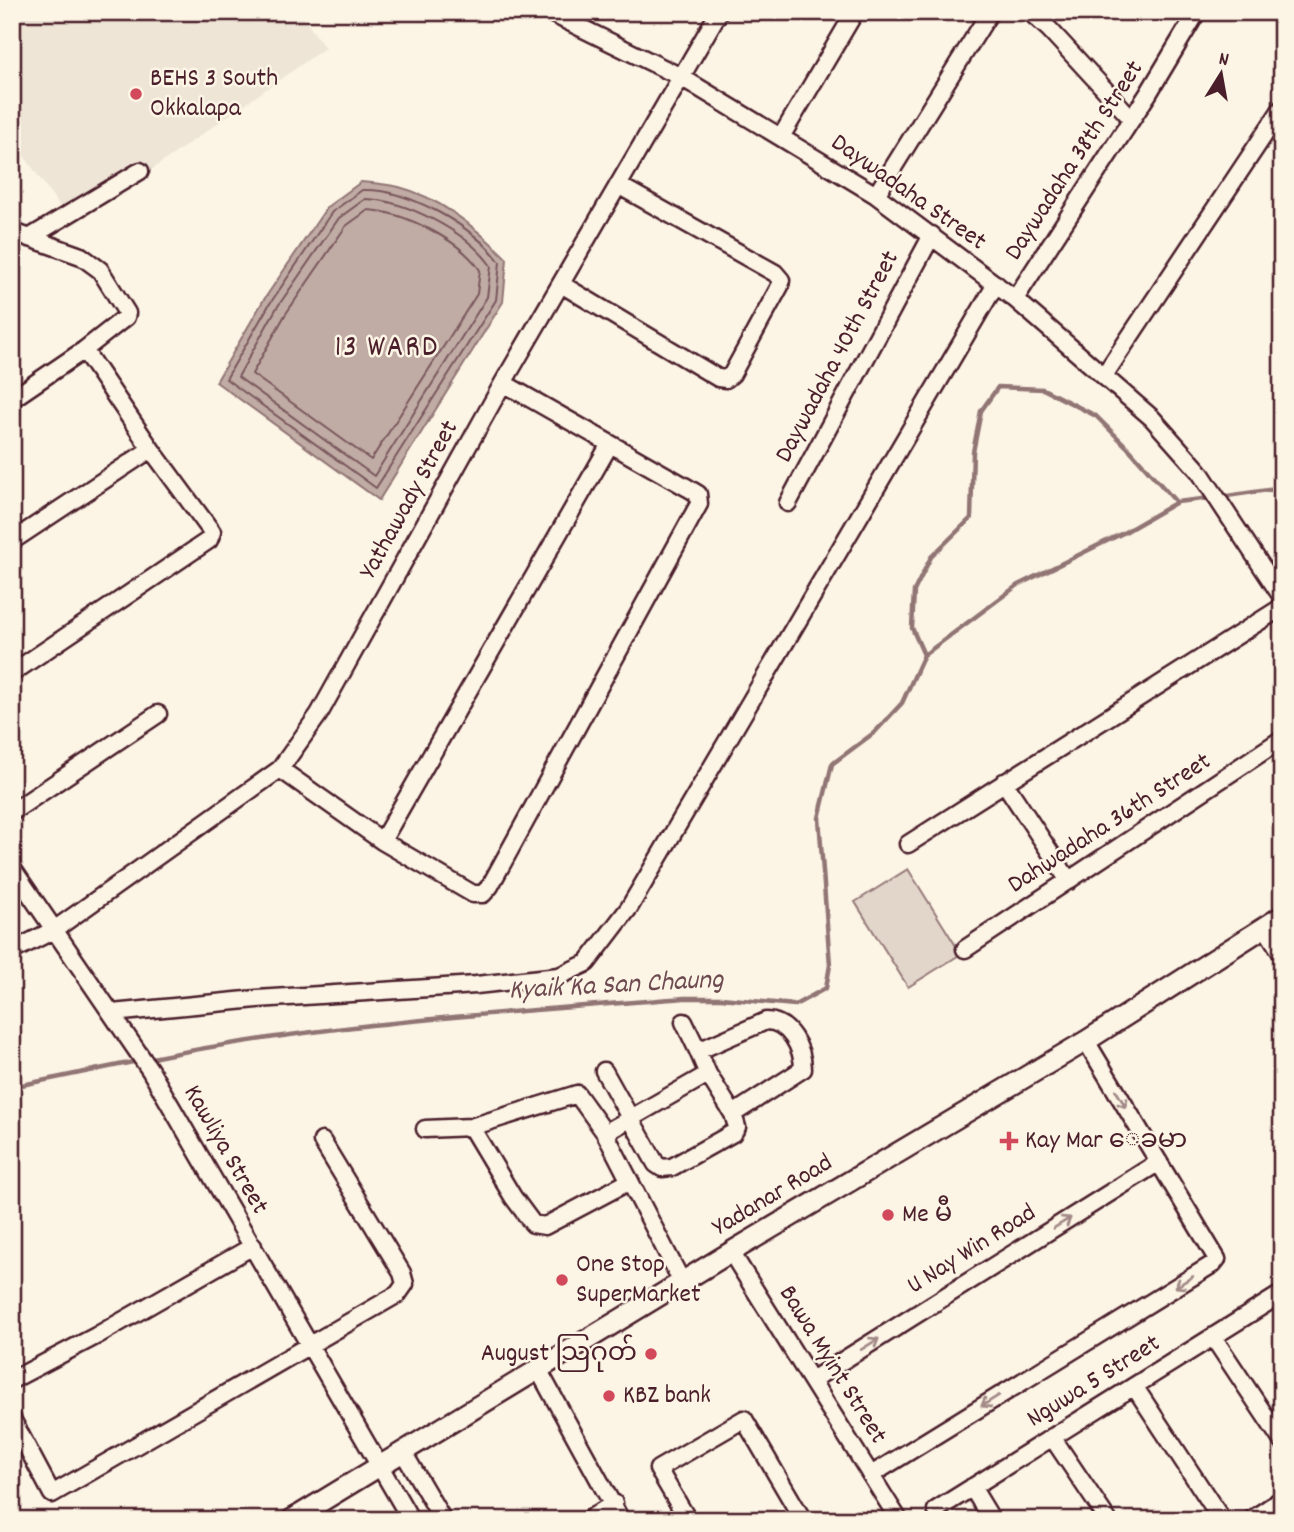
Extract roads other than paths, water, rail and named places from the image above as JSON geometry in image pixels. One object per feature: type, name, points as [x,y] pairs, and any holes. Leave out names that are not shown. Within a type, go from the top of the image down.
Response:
[{"type":"main road","name":"Yadanar Road","points":[[291,1520],[1086,1041],[1282,916]]},
{"type":"street","name":"Daywadaha Street","points":[[549,12],[573,17],[681,77],[876,195],[1015,299],[1153,418],[1199,471],[1282,597]]},
{"type":"street","name":"Yathawady Street","points":[[12,951],[54,930],[280,769],[319,714],[503,383],[719,12]]},
{"type":"street","points":[[781,137],[855,12]]},
{"type":"street","points":[[876,195],[990,12]]},
{"type":"street","points":[[1030,12],[1132,119]]},
{"type":"street","name":"Daywadaha 38th Street","points":[[1015,299],[1132,119],[1197,12]]},
{"type":"street","points":[[1105,374],[1282,108]]},
{"type":"street","points":[[17,233],[140,172]]},
{"type":"street","points":[[561,284],[718,377],[726,379],[732,374],[781,280],[775,274],[618,185]]},
{"type":"street","points":[[12,399],[84,350],[126,317],[127,310],[100,270],[81,256],[17,233]]},
{"type":"street","name":"Daywadaha 40th Street","points":[[788,503],[932,235]]},
{"type":"street","points":[[112,1013],[257,999],[477,985],[559,976],[587,963],[629,908],[996,284]]},
{"type":"street","points":[[15,666],[209,540],[212,532],[151,449],[84,350]]},
{"type":"street","points":[[280,769],[382,841],[473,894],[483,894],[490,886],[699,504],[698,494],[503,383]]},
{"type":"street","points":[[382,841],[610,444]]},
{"type":"street","points":[[12,541],[151,449]]},
{"type":"street","points":[[908,844],[1282,607]]},
{"type":"street","points":[[12,812],[158,714]]},
{"type":"street","name":"Dahwadaha 36th Street","points":[[965,949],[1282,740]]},
{"type":"street","points":[[1004,782],[1069,881]]},
{"type":"street","name":"Kawliya Street","points":[[12,868],[150,1070],[411,1520]]},
{"type":"street","points":[[1265,927],[1282,954]]},
{"type":"street","points":[[698,1051],[766,1021],[779,1022],[785,1026],[794,1041],[803,1063],[802,1071],[733,1114]]},
{"type":"street","points":[[604,1070],[656,1164],[662,1168],[672,1167],[733,1133],[737,1127],[733,1114],[708,1074],[684,1023]]},
{"type":"street","points":[[871,1475],[1213,1264],[1217,1259],[1086,1041]]},
{"type":"street","points":[[605,1133],[708,1074]]},
{"type":"street","points":[[425,1129],[471,1126],[577,1094],[605,1133],[682,1282]]},
{"type":"street","points":[[471,1126],[513,1197],[533,1224],[545,1226],[631,1181]]},
{"type":"street","points":[[12,1419],[52,1494],[398,1294],[405,1284],[402,1273],[323,1141]]},
{"type":"street","name":"U Nay Win Road","points":[[812,1380],[1159,1162]]},
{"type":"street","points":[[12,1380],[96,1336],[253,1246]]},
{"type":"street","name":"Bawa Myint Street","points":[[732,1252],[894,1512],[907,1520]]},
{"type":"street","name":"Nguwa 5 Street","points":[[936,1510],[1278,1296]]},
{"type":"street","points":[[1213,1337],[1282,1441]]},
{"type":"street","points":[[538,1369],[621,1520]]},
{"type":"street","points":[[1134,1385],[1222,1520]]},
{"type":"street","points":[[688,1520],[658,1469],[744,1419],[803,1520]]},
{"type":"street","points":[[1052,1437],[1108,1520]]},
{"type":"street","points":[[403,1452],[443,1520]]},
{"type":"street","points":[[972,1487],[992,1520]]},
{"type":"street","points":[[1251,1520],[1282,1499]]},
{"type":"street","points":[[588,1520],[614,1503]]},
{"type":"water","points":[[361,182],[399,187],[430,199],[471,226],[507,259],[503,302],[379,500],[216,382],[263,301],[327,207]]},
{"type":"waterway","points":[[924,655],[912,628],[914,591],[931,557],[971,518],[973,452],[981,411],[998,387],[1043,389],[1096,416],[1176,502]]},
{"type":"waterway","name":"Kyaik Ka San Chaung","points":[[1220,497],[1282,488]]},
{"type":"waterway","name":"Kyaik Ka San Chaung","points":[[147,1059],[280,1036],[482,1014],[684,998],[721,998],[795,1005],[826,988],[830,965],[819,818],[832,764],[875,732],[902,703],[924,655],[1018,585],[1125,532],[1177,502],[1211,498]]},
{"type":"waterway","name":"Kyaik Ka San Chaung","points":[[12,1087],[138,1061]]},
{"type":"place","name":"BEHS 3 South Okkalapa","points":[[136,94]]},
{"type":"place","name":"Kay Mar ေခမာ","points":[[1009,1141]]},
{"type":"place","name":"Me မီ","points":[[888,1215]]},
{"type":"place","name":"One Stop SuperMarket","points":[[562,1280]]},
{"type":"place","name":"August သြဂုတ်","points":[[651,1354]]},
{"type":"place","name":"KBZ bank","points":[[609,1396]]},
{"type":"district","name":"13 WARD","points":[[387,349]]}]
